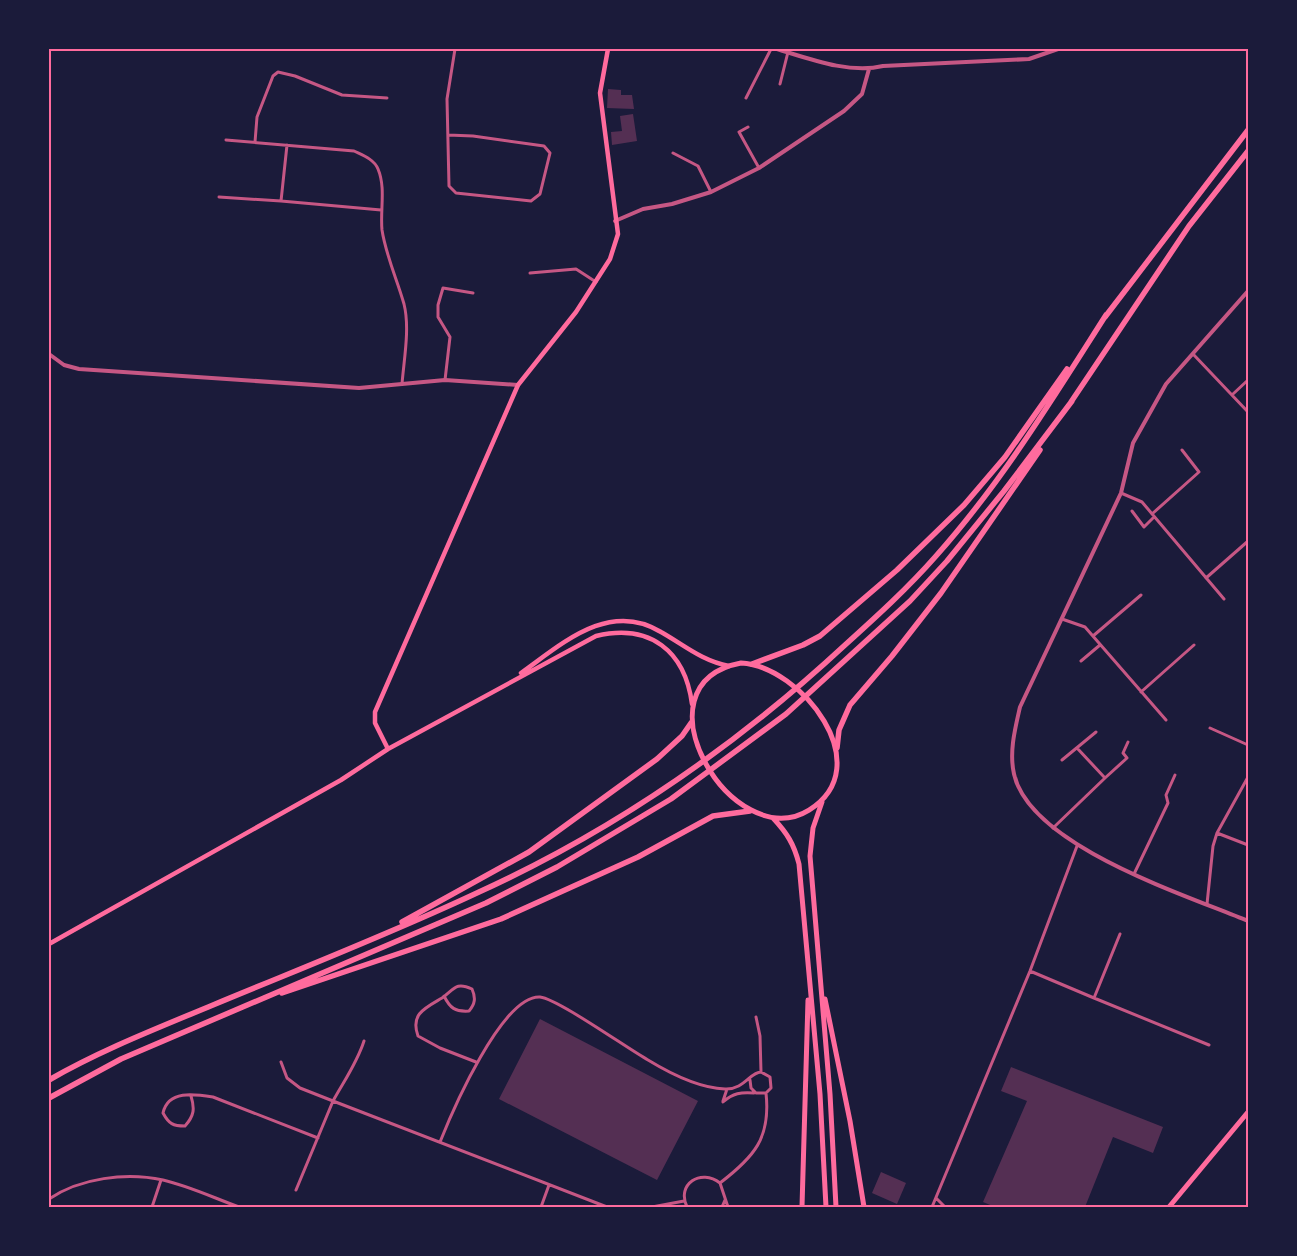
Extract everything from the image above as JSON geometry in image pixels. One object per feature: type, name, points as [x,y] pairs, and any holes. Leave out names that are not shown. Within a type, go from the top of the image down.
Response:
[{"type":"highway","points":[[752,664],[803,645],[820,636],[934,536],[964,505],[1005,457],[1106,315],[1248,130]]},
{"type":"highway","points":[[837,748],[839,730],[850,705],[892,656],[1000,510],[1189,226],[1248,151]]},
{"type":"highway","points":[[49,1080],[124,1043],[479,892],[552,856],[623,817],[693,770],[778,704],[904,591],[950,540],[1019,452],[1106,315]]},
{"type":"highway","points":[[49,1098],[121,1058],[486,903],[557,867],[628,827],[698,780],[772,725],[828,678],[910,601],[947,561],[1004,491],[1072,401]]},
{"type":"highway","points":[[368,940],[529,852],[657,759],[682,736],[691,723]]},
{"type":"highway","points":[[246,1005],[374,964],[501,919],[638,857],[713,816],[750,811]]},
{"type":"main road","points":[[388,749],[375,723],[375,712],[518,385],[576,312],[596,282],[610,259],[618,234],[600,93],[608,49]]},
{"type":"main road","points":[[504,685],[586,629],[616,620],[640,623],[651,626],[706,660],[729,666],[752,664],[774,673],[803,697],[830,731],[837,748],[838,759],[834,781],[823,799],[813,828],[810,856],[821,978],[836,1207]]},
{"type":"main road","points":[[49,944],[340,780],[388,749],[596,636],[627,632],[652,640],[672,653],[687,678],[692,704],[691,723],[694,736],[711,770],[736,801],[750,811],[773,818],[784,818],[806,813],[823,799]]},
{"type":"main road","points":[[692,704],[697,691],[706,680],[729,666]]},
{"type":"main road","points":[[773,818],[788,834],[795,847],[799,864],[820,1094],[826,1207]]},
{"type":"main road","points":[[802,1207],[809,978]]},
{"type":"main road","points":[[821,978],[850,1121],[864,1207]]},
{"type":"main road","points":[[1169,1207],[1248,1112]]},
{"type":"street","points":[[448,135],[473,136],[544,146],[550,153],[540,194],[531,200],[456,193],[450,190],[448,135],[448,99],[456,49]]},
{"type":"street","points":[[746,98],[771,49]]},
{"type":"street","points":[[777,49],[816,60],[868,70],[883,66],[1029,59],[1058,49]]},
{"type":"street","points":[[780,84],[788,52]]},
{"type":"street","points":[[615,221],[643,209],[672,204],[711,192],[759,168],[844,110],[862,94],[868,70]]},
{"type":"street","points":[[255,142],[257,118],[273,76],[278,72],[295,76],[342,95],[387,98]]},
{"type":"street","points":[[748,127],[739,132],[759,168]]},
{"type":"street","points":[[226,140],[354,151],[368,158],[377,167],[382,182],[382,230],[392,272],[404,305],[406,324],[402,385]]},
{"type":"street","points":[[281,201],[287,145]]},
{"type":"street","points":[[673,153],[698,166],[711,192]]},
{"type":"street","points":[[219,197],[381,210]]},
{"type":"street","points":[[530,274],[576,269],[596,282]]},
{"type":"street","points":[[445,380],[450,337],[438,317],[438,305],[443,288],[473,293]]},
{"type":"street","points":[[1248,290],[1166,384],[1133,443],[1121,493],[1020,707],[1012,742],[1014,775],[1031,808],[1052,828],[1077,846],[1134,874],[1248,921]]},
{"type":"street","points":[[49,354],[64,365],[79,369],[359,388],[445,380],[518,385]]},
{"type":"street","points":[[1193,354],[1233,394],[1248,412]]},
{"type":"street","points":[[1233,394],[1248,380]]},
{"type":"street","points":[[1132,511],[1144,527],[1199,472],[1182,450]]},
{"type":"street","points":[[1121,493],[1142,502],[1224,599]]},
{"type":"street","points":[[1206,578],[1247,542],[1248,544]]},
{"type":"street","points":[[1093,636],[1141,595]]},
{"type":"street","points":[[1062,619],[1085,627],[1166,720]]},
{"type":"street","points":[[1081,661],[1100,645]]},
{"type":"street","points":[[1141,692],[1194,645]]},
{"type":"street","points":[[1210,728],[1248,745]]},
{"type":"street","points":[[1062,760],[1096,732]]},
{"type":"street","points":[[1052,828],[1127,758],[1123,752],[1128,742]]},
{"type":"street","points":[[1077,748],[1105,778]]},
{"type":"street","points":[[1134,874],[1168,803],[1166,795],[1175,774]]},
{"type":"street","points":[[1207,904],[1213,846],[1217,833],[1248,777]]},
{"type":"street","points":[[1217,833],[1248,845]]},
{"type":"street","points":[[932,1207],[1030,971],[1077,846]]},
{"type":"street","points":[[1094,998],[1120,934]]},
{"type":"street","points":[[1030,971],[1209,1045]]},
{"type":"street","points":[[444,996],[450,1007],[460,1012],[468,1011],[473,1006],[475,996],[472,989],[459,986],[451,989],[444,996],[425,1007],[418,1014],[416,1030],[418,1036],[440,1048],[476,1062]]},
{"type":"street","points":[[440,1142],[465,1082],[476,1062],[511,1015],[529,1000],[541,998],[566,1010],[671,1074],[705,1086],[727,1089],[740,1086],[750,1080],[754,1074],[761,1072],[768,1074],[771,1079],[771,1088],[766,1093],[741,1092],[732,1094],[723,1102],[727,1089]]},
{"type":"street","points":[[756,1018],[760,1036],[761,1072]]},
{"type":"street","points":[[296,1190],[333,1101],[347,1074],[358,1060],[364,1041]]},
{"type":"street","points":[[281,1062],[287,1078],[300,1088],[607,1207]]},
{"type":"street","points":[[750,1080],[751,1088],[756,1093]]},
{"type":"street","points":[[720,1183],[744,1165],[760,1144],[768,1114],[766,1093]]},
{"type":"street","points":[[191,1096],[194,1107],[193,1117],[185,1126],[175,1126],[168,1121],[163,1113],[165,1104],[171,1098],[182,1095],[213,1097],[318,1138]]},
{"type":"street","points":[[687,1207],[684,1201],[686,1186],[696,1178],[709,1176],[720,1183],[728,1207]]},
{"type":"street","points":[[49,1199],[61,1191],[93,1180],[132,1177],[161,1180],[239,1207]]},
{"type":"street","points":[[152,1207],[161,1180]]},
{"type":"street","points":[[541,1207],[549,1185]]},
{"type":"street","points":[[936,1198],[945,1207]]},
{"type":"street","points":[[722,1207],[725,1199]]},
{"type":"street","points":[[652,1207],[684,1201]]},
{"type":"building","points":[[608,89],[621,90],[621,95],[632,95],[634,109],[607,108]]},
{"type":"building","points":[[633,114],[637,141],[612,145],[611,132],[622,131],[620,116]]},
{"type":"building","points":[[540,1019],[698,1101],[657,1180],[499,1099]]},
{"type":"building","points":[[1011,1067],[1163,1127],[1153,1153],[1113,1137],[1085,1207],[995,1207],[983,1202],[1027,1101],[1001,1091]]},
{"type":"building","points":[[881,1172],[906,1183],[897,1204],[872,1193]]}]
